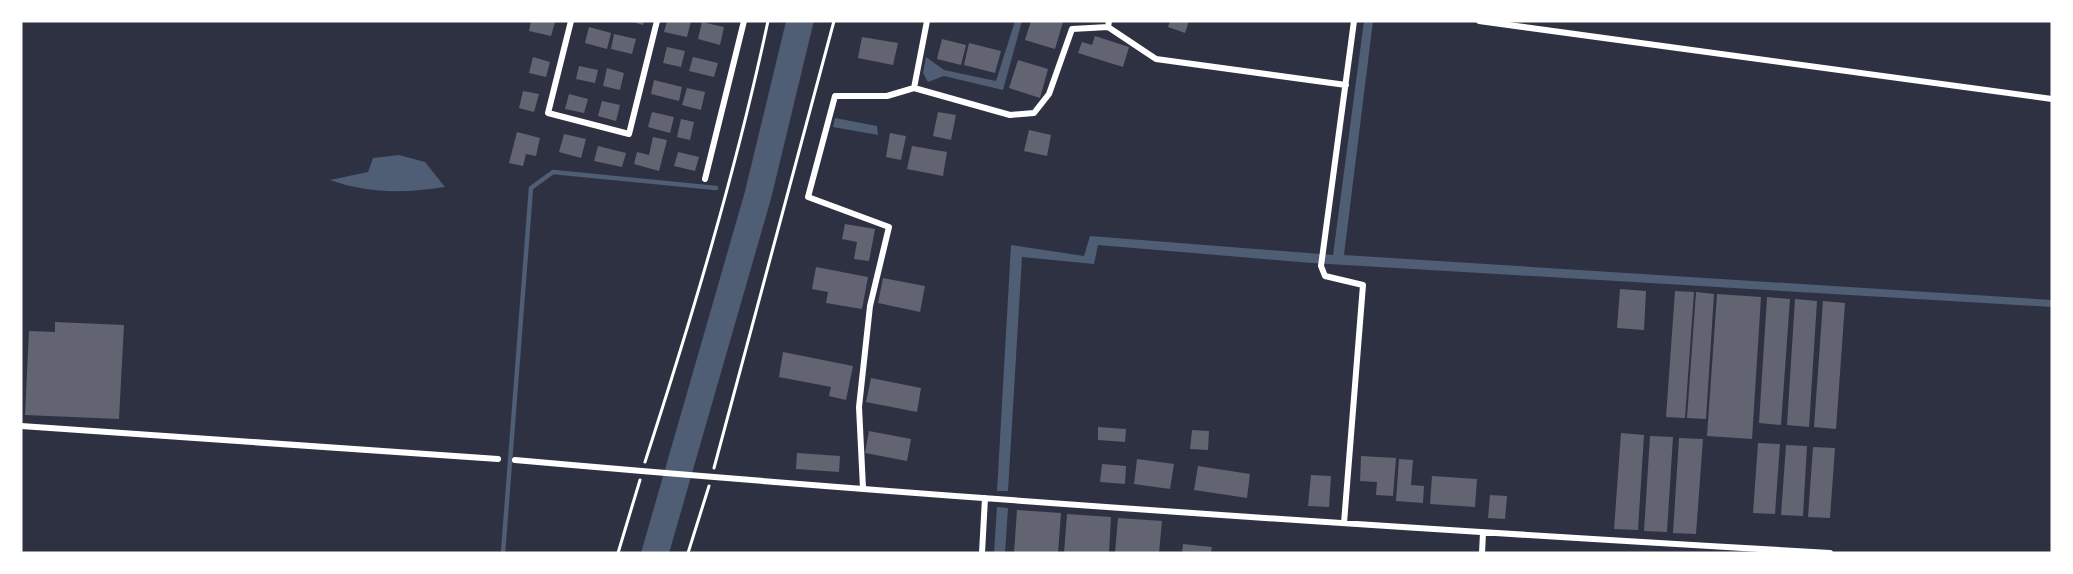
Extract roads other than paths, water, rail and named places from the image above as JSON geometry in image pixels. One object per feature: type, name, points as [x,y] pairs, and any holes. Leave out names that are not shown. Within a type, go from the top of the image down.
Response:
[{"type":"street","points":[[571,21],[548,113],[629,134],[657,21]]},
{"type":"street","points":[[705,179],[744,21]]},
{"type":"street","points":[[914,88],[927,21]]},
{"type":"street","points":[[1344,523],[1362,285],[1325,276],[1321,266],[1354,21]]},
{"type":"street","points":[[1479,21],[2052,99]]},
{"type":"street","points":[[863,488],[859,407],[870,306],[889,227],[808,197],[835,96],[887,96],[914,88],[1010,115],[1034,113],[1049,94],[1071,29],[1109,24],[1156,59],[1346,85]]},
{"type":"street","points":[[21,426],[498,459]]},
{"type":"street","points":[[515,460],[985,498],[1483,533],[1830,553]]},
{"type":"street","points":[[982,553],[985,498]]},
{"type":"street","points":[[1482,553],[1483,533]]},
{"type":"water","points":[[1015,21],[1022,21],[1003,90],[944,76],[928,82],[923,73],[926,57],[944,70],[996,81]]},
{"type":"water","points":[[1364,21],[1373,21],[1344,255],[2052,300],[2052,307],[1312,263],[1098,245],[1094,264],[1022,257],[1008,491],[997,491],[1011,245],[1084,256],[1090,236],[1333,255]]},
{"type":"water","points":[[835,118],[877,126],[878,135],[833,127]]},
{"type":"water","points":[[399,155],[425,162],[445,187],[387,191],[359,188],[330,180],[368,172],[373,158]]},
{"type":"water","points":[[997,507],[1008,508],[1005,553],[994,553]]},
{"type":"waterway","points":[[655,553],[758,195],[800,21]]},
{"type":"waterway","points":[[503,553],[531,188],[553,172],[716,188]]}]
